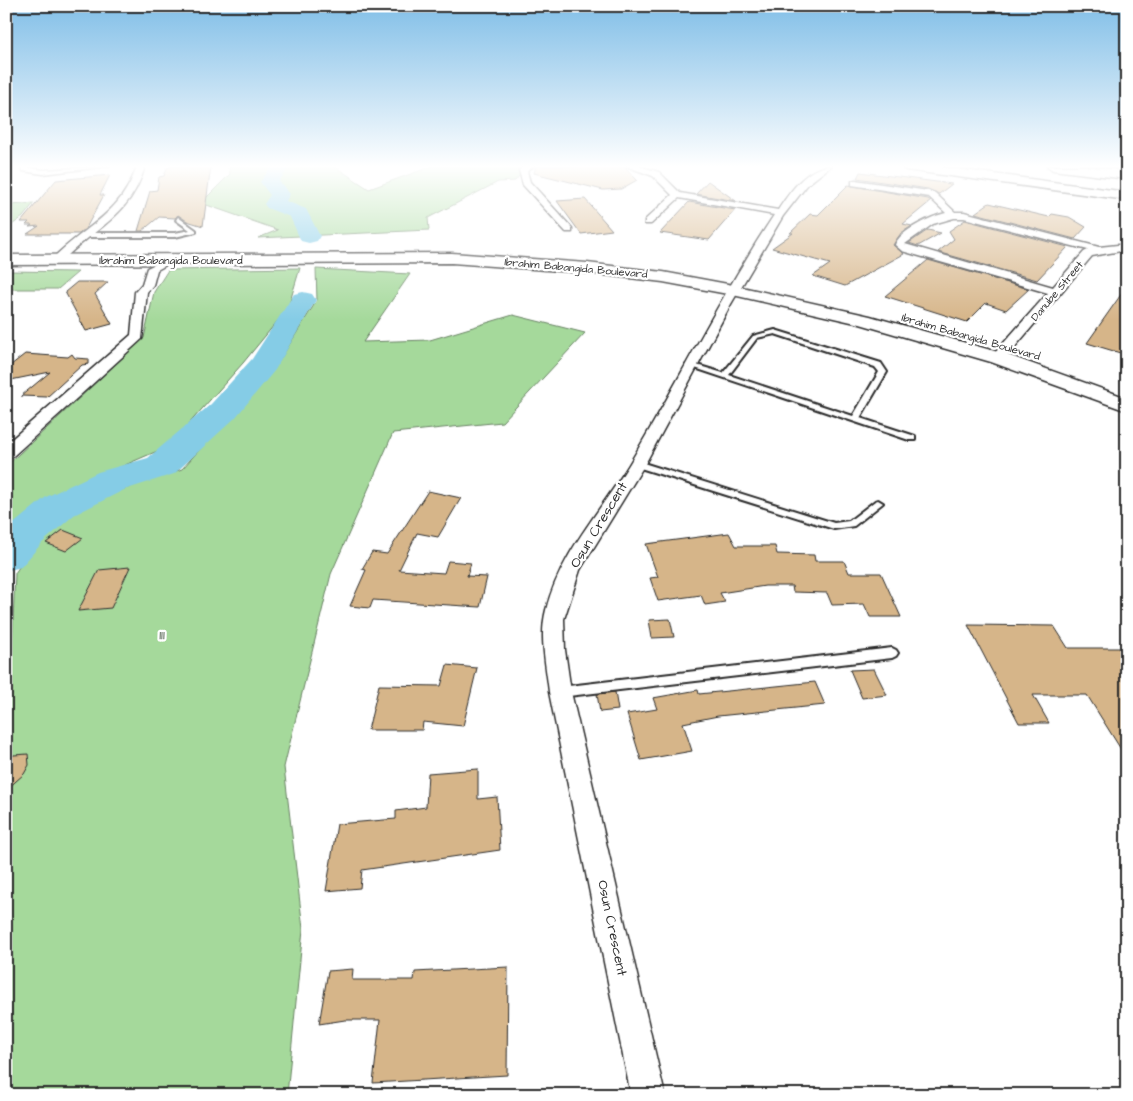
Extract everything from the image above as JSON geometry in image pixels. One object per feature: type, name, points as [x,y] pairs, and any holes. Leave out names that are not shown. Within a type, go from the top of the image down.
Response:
[{"type":"main road","name":"Ibrahim Babangida Boulevard","points":[[6,249],[61,255],[170,260],[387,258],[519,262],[736,284]]},
{"type":"main road","name":"Ibrahim Babangida Boulevard","points":[[6,260],[61,255],[460,249],[560,254],[666,267],[736,284],[864,320],[1004,352],[1127,389]]},
{"type":"main road","name":"Ibrahim Babangida Boulevard","points":[[1004,352],[1127,405]]},
{"type":"street","points":[[61,255],[108,217]]},
{"type":"street","points":[[557,217],[569,230]]},
{"type":"street","points":[[648,222],[653,217]]},
{"type":"street","name":"Osun Crescent","points":[[648,1095],[560,692],[553,636],[556,610],[573,566],[637,464],[736,284],[777,217]]},
{"type":"street","points":[[935,217],[901,241],[900,244],[906,249],[1056,292]]},
{"type":"street","points":[[973,217],[1099,250],[1127,248]]},
{"type":"street","name":"Danube Street","points":[[1004,352],[1088,254],[1099,250]]},
{"type":"street","points":[[6,453],[132,342],[137,336],[141,292],[147,284],[152,268],[170,260]]},
{"type":"lane","points":[[85,235],[175,234],[194,231],[178,219]]},
{"type":"lane","points":[[725,375],[755,337],[775,332],[870,361],[878,365],[883,372],[855,419]]},
{"type":"lane","points":[[690,365],[912,438]]},
{"type":"lane","points":[[637,464],[834,526],[851,524],[878,503]]},
{"type":"lane","points":[[560,692],[892,654]]},
{"type":"green space","points":[[6,217],[22,217],[6,229]]},
{"type":"green space","points":[[242,217],[429,217],[429,230],[258,238],[278,230]]},
{"type":"green space","points":[[300,268],[288,308],[243,363],[169,446],[104,474],[11,530],[6,537],[6,466],[144,338],[154,292],[168,270]]},
{"type":"green space","name":"111","points":[[316,269],[410,274],[363,342],[430,340],[513,315],[585,333],[502,422],[393,433],[331,574],[284,767],[303,929],[287,1095],[6,1095],[6,702],[12,649],[15,573],[47,527],[93,500],[182,469],[278,363],[317,300]]},
{"type":"green space","points":[[6,271],[78,272],[58,289],[6,289]]},
{"type":"building","points":[[25,217],[92,217],[86,228],[79,234],[27,234],[39,226],[29,227],[32,225],[26,225],[29,222],[21,222]]},
{"type":"building","points":[[142,217],[159,217],[142,231],[138,231]]},
{"type":"building","points":[[182,217],[204,217],[203,226]]},
{"type":"building","points":[[569,217],[601,217],[612,230],[581,234]]},
{"type":"building","points":[[675,217],[729,217],[709,240],[660,233]]},
{"type":"building","points":[[806,217],[911,217],[903,224],[912,226],[901,233],[893,245],[904,254],[845,286],[813,276],[830,264],[772,248],[793,233],[790,233]]},
{"type":"building","points":[[992,217],[1070,217],[1086,227],[1075,239]]},
{"type":"building","points":[[965,220],[1068,247],[1037,280],[938,252],[954,239],[949,231]]},
{"type":"building","points":[[928,230],[941,233],[918,246],[909,243]]},
{"type":"building","points":[[928,260],[1029,289],[1006,310],[986,303],[967,322],[885,296]]},
{"type":"building","points":[[77,282],[108,282],[95,294],[112,324],[86,331],[65,292]]},
{"type":"building","points":[[1127,286],[1127,355],[1087,343]]},
{"type":"building","points":[[25,354],[68,357],[72,354],[75,358],[89,359],[89,364],[82,365],[47,397],[21,396],[50,372],[6,381],[6,369]]},
{"type":"building","points":[[428,491],[461,498],[438,537],[417,533],[399,570],[444,573],[448,561],[471,563],[467,576],[487,577],[480,607],[373,600],[370,608],[350,606],[366,570],[362,569],[372,552],[387,554]]},
{"type":"building","points":[[63,530],[83,538],[66,551],[46,543]]},
{"type":"building","points":[[729,533],[736,546],[775,546],[777,554],[814,555],[815,561],[844,561],[849,573],[881,573],[901,617],[870,617],[864,604],[832,605],[827,593],[793,592],[792,586],[765,586],[720,593],[725,602],[705,605],[701,595],[658,601],[650,578],[658,577],[646,544]]},
{"type":"building","points":[[130,567],[111,608],[78,611],[99,570]]},
{"type":"building","points":[[670,619],[674,637],[652,638],[649,620]]},
{"type":"building","points":[[968,625],[1054,626],[1068,648],[1127,648],[1127,759],[1087,695],[1033,695],[1049,723],[1019,723]]},
{"type":"building","points":[[447,665],[477,668],[463,726],[423,722],[422,730],[368,730],[379,685],[441,686]]},
{"type":"building","points":[[874,669],[887,695],[862,698],[850,670]]},
{"type":"building","points":[[815,682],[825,705],[718,716],[683,723],[692,751],[641,760],[627,714],[657,709],[653,698],[698,690],[699,694]]},
{"type":"building","points":[[615,692],[618,710],[600,712],[597,694]]},
{"type":"building","points":[[28,754],[29,765],[24,774],[6,790],[6,758],[14,755]]},
{"type":"building","points":[[478,769],[478,799],[497,797],[500,850],[362,870],[360,888],[326,891],[337,824],[396,819],[396,811],[426,807],[428,773]]},
{"type":"building","points":[[508,967],[507,1075],[373,1083],[380,1020],[345,1020],[319,1024],[328,971],[353,969],[352,980],[414,980],[415,972]]},
{"type":"waterway","points":[[301,217],[309,236]]},
{"type":"waterway","points":[[6,556],[28,533],[60,506],[111,481],[161,466],[223,411],[264,364],[303,300]]}]
